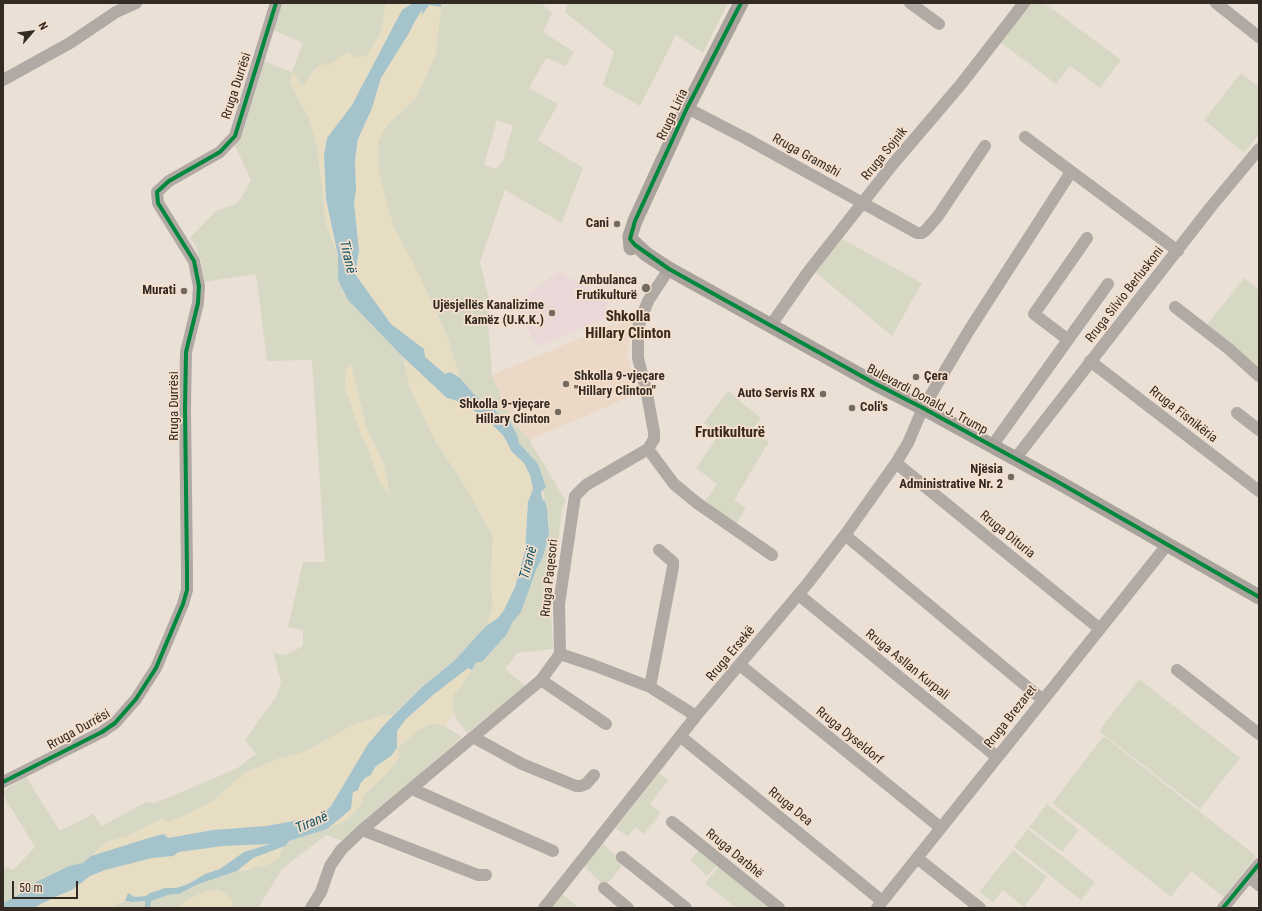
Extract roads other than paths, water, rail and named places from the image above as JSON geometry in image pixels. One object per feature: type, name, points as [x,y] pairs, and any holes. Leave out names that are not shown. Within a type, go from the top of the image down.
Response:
[{"type":"main road","name":"Rruga Liria","points":[[630,239],[635,222],[687,108],[741,3]]},
{"type":"main road","name":"Bulevardi Donald J. Trump","points":[[630,239],[632,251],[643,265],[652,268],[667,268],[992,446],[1259,597]]},
{"type":"street","points":[[3,80],[70,43],[116,12],[136,3]]},
{"type":"street","name":"Rruga Durrësi","points":[[3,782],[102,732],[115,723],[136,699],[156,668],[183,604],[187,590],[184,408],[186,359],[188,338],[198,303],[199,286],[198,273],[192,256],[158,203],[157,192],[169,181],[220,152],[235,136],[276,3]]},
{"type":"street","points":[[910,3],[939,24]]},
{"type":"street","name":"Rruga Sojnik","points":[[771,325],[808,272],[864,204],[893,164],[967,77],[1024,3]]},
{"type":"street","points":[[1216,3],[1259,36]]},
{"type":"street","name":"Rruga Gramshi","points":[[687,108],[910,230],[922,233],[938,216],[986,146]]},
{"type":"street","points":[[1025,137],[1178,251]]},
{"type":"street","name":"Rruga Silvio Berluskoni","points":[[1015,459],[1210,208],[1259,149]]},
{"type":"street","name":"Rruga Ersekë","points":[[544,908],[696,716],[799,594],[845,535],[896,463],[908,443],[923,408],[994,289],[1072,172]]},
{"type":"street","points":[[1067,339],[1034,314],[1087,238]]},
{"type":"street","points":[[667,268],[648,301],[638,327],[638,358],[654,432],[654,439],[648,449],[674,484],[697,503],[772,555]]},
{"type":"street","name":"Bulevardi Donald J. Trump","points":[[992,446],[1067,339],[1108,284]]},
{"type":"street","points":[[1175,307],[1229,349],[1259,376]]},
{"type":"street","name":"Rruga Fisnikëria","points":[[1090,361],[1259,491]]},
{"type":"street","points":[[1237,413],[1259,430]]},
{"type":"street","name":"Rruga Paqesori","points":[[560,654],[559,604],[575,496],[586,486],[648,449]]},
{"type":"street","name":"Rruga Dituria","points":[[896,463],[1100,629]]},
{"type":"street","points":[[845,535],[1043,700]]},
{"type":"street","name":"Rruga Brezaret","points":[[880,904],[1167,545]]},
{"type":"street","points":[[650,687],[673,567],[673,562],[659,550]]},
{"type":"street","name":"Rruga Asllan Kurpali","points":[[799,594],[997,757]]},
{"type":"street","points":[[311,908],[320,892],[334,858],[362,830],[541,680],[560,654],[650,687],[696,716]]},
{"type":"street","name":"Rruga Dyseldorf","points":[[740,665],[941,828]]},
{"type":"street","points":[[1177,670],[1259,734]]},
{"type":"street","points":[[541,680],[606,724]]},
{"type":"street","points":[[473,736],[522,764],[576,786],[586,784],[594,775]]},
{"type":"street","name":"Rruga Dea","points":[[680,736],[880,904]]},
{"type":"street","points":[[412,789],[553,851]]},
{"type":"street","name":"Rruga Darbhë","points":[[672,822],[779,908]]},
{"type":"street","points":[[362,830],[478,875],[486,875]]},
{"type":"street","points":[[622,857],[686,908]]},
{"type":"street","points":[[917,858],[980,908]]},
{"type":"street","points":[[1223,908],[1259,864]]},
{"type":"street","points":[[1249,877],[1259,885]]},
{"type":"street","points":[[604,888],[628,908]]},
{"type":"water","name":"Tiranë","points":[[413,3],[441,3],[441,7],[429,5],[422,15],[422,10],[415,21],[381,78],[372,108],[358,139],[355,160],[356,190],[354,203],[359,251],[355,274],[391,324],[424,349],[425,357],[445,374],[450,372],[460,378],[485,404],[493,406],[499,416],[509,419],[517,435],[519,443],[538,464],[546,487],[541,492],[543,501],[544,499],[547,508],[549,533],[543,557],[537,568],[521,612],[512,623],[507,634],[482,662],[476,662],[472,670],[468,668],[433,695],[406,719],[397,731],[397,748],[391,756],[375,767],[371,775],[365,778],[360,784],[358,790],[353,792],[351,809],[327,829],[289,841],[285,846],[253,858],[237,871],[196,885],[179,894],[171,894],[151,901],[150,908],[145,908],[145,901],[125,901],[128,893],[135,897],[146,896],[150,893],[165,888],[176,888],[188,884],[205,874],[220,869],[244,852],[270,844],[223,846],[179,852],[173,856],[152,858],[105,870],[90,876],[72,890],[33,908],[3,908],[3,903],[20,894],[22,889],[69,866],[83,863],[91,856],[152,837],[164,834],[168,838],[213,830],[266,826],[316,817],[325,812],[331,806],[368,744],[385,724],[421,688],[455,660],[486,626],[498,618],[504,610],[515,587],[525,551],[528,502],[533,489],[530,475],[524,463],[512,452],[503,435],[487,420],[455,400],[447,398],[403,357],[348,300],[338,280],[338,256],[326,199],[324,156],[327,138],[352,105],[402,10]]},
{"type":"place","name":"Cani","points":[[617,224]]},
{"type":"place","name":"Ambulanca Frutikulturë","points":[[646,288]]},
{"type":"place","name":"Murati","points":[[184,291]]},
{"type":"place","name":"Ujësjellës Kanalizime Kamëz (U.K.K.)","points":[[552,313]]},
{"type":"place","name":"Çera","points":[[916,377]]},
{"type":"place","name":"Shkolla 9-vjeçare \"Hillary Clinton\"","points":[[566,384]]},
{"type":"place","name":"Auto Servis RX","points":[[823,394]]},
{"type":"place","name":"Coli's","points":[[852,408]]},
{"type":"place","name":"Shkolla 9-vjeçare Hillary Clinton","points":[[558,412]]},
{"type":"place","name":"Njësia Administrative Nr. 2","points":[[1011,477]]},
{"type":"district","name":"Shkolla Hillary Clinton","points":[[628,326]]},
{"type":"district","name":"Frutikulturë","points":[[730,433]]}]
